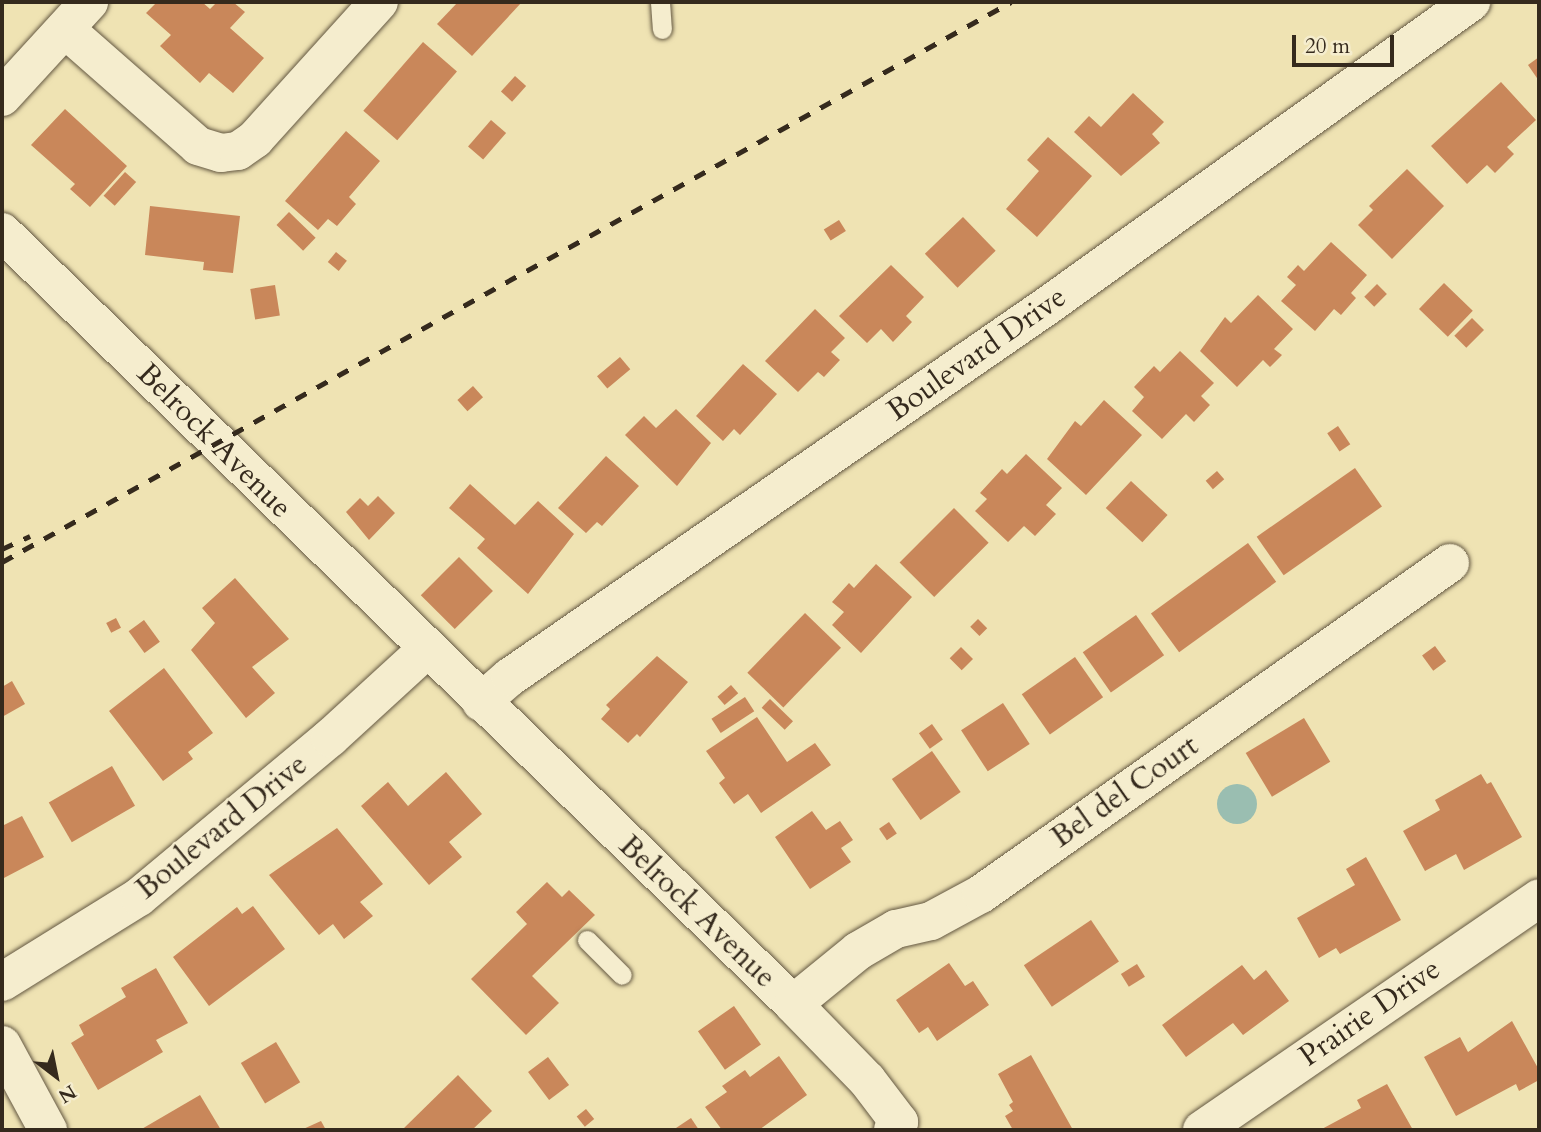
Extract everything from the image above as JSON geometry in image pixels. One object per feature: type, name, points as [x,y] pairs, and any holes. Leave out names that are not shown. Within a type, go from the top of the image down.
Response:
[{"type":"street","points":[[2,97],[77,15],[198,146],[221,153],[238,151],[255,139],[379,2]]},
{"type":"street","name":"Boulevard Drive","points":[[481,702],[510,677],[1068,291],[1471,2]]},
{"type":"street","name":"Belrock Avenue","points":[[2,232],[426,650],[793,1004],[867,1080],[899,1128]]},
{"type":"street","name":"Bel del Court","points":[[793,1004],[858,951],[896,929],[931,921],[981,894],[1450,563]]},
{"type":"street","name":"Boulevard Drive","points":[[2,982],[139,897],[330,738],[426,650]]},
{"type":"street","name":"Prairie Drive","points":[[1202,1130],[1539,898]]},
{"type":"street","points":[[2,1045],[48,1130]]},
{"type":"lane","points":[[660,2],[662,29]]},
{"type":"lane","points":[[587,940],[622,975]]},
{"type":"water","points":[[1237,784],[1251,790],[1257,804],[1251,818],[1237,824],[1223,818],[1217,804],[1223,790]]},
{"type":"building","points":[[157,2],[202,2],[210,9],[217,2],[233,2],[245,12],[230,28],[264,58],[233,93],[209,73],[200,83],[160,46],[171,35],[146,13]]},
{"type":"building","points":[[458,2],[522,2],[472,56],[437,24]]},
{"type":"building","points":[[423,42],[457,72],[397,140],[363,111]]},
{"type":"building","points":[[1539,57],[1539,81],[1528,65]]},
{"type":"building","points":[[515,76],[526,86],[512,102],[501,92]]},
{"type":"building","points":[[1501,82],[1536,120],[1507,147],[1514,154],[1495,173],[1487,165],[1467,184],[1431,146]]},
{"type":"building","points":[[1133,93],[1164,122],[1152,134],[1160,143],[1121,176],[1074,132],[1089,116],[1101,127]]},
{"type":"building","points":[[65,109],[127,166],[90,207],[70,189],[75,184],[31,145]]},
{"type":"building","points":[[491,120],[506,133],[483,160],[468,146]]},
{"type":"building","points":[[346,131],[380,161],[349,197],[356,204],[337,226],[328,219],[318,230],[285,201]]},
{"type":"building","points":[[1048,137],[1092,176],[1037,237],[1006,209],[1039,171],[1027,160]]},
{"type":"building","points":[[1407,169],[1444,206],[1392,259],[1358,225],[1373,210],[1369,206]]},
{"type":"building","points":[[125,172],[136,182],[115,206],[104,196]]},
{"type":"building","points":[[150,206],[240,216],[233,273],[203,270],[204,262],[145,255]]},
{"type":"building","points":[[289,212],[316,238],[303,251],[276,225]]},
{"type":"building","points":[[963,217],[996,251],[958,288],[925,254]]},
{"type":"building","points":[[839,220],[846,231],[831,241],[824,230]]},
{"type":"building","points":[[1331,242],[1367,275],[1351,293],[1356,298],[1341,315],[1334,309],[1315,331],[1281,301],[1296,285],[1287,277],[1298,265],[1304,271]]},
{"type":"building","points":[[336,252],[347,261],[339,271],[328,262]]},
{"type":"building","points":[[891,265],[924,297],[906,316],[912,322],[893,342],[881,329],[867,343],[839,316]]},
{"type":"building","points":[[1444,283],[1473,311],[1448,337],[1419,309]]},
{"type":"building","points":[[1377,284],[1387,294],[1374,307],[1364,297]]},
{"type":"building","points":[[275,285],[280,316],[255,320],[250,289]]},
{"type":"building","points":[[1258,295],[1293,329],[1274,349],[1282,355],[1270,367],[1263,360],[1237,387],[1200,351],[1225,317],[1231,323]]},
{"type":"building","points":[[815,309],[845,338],[831,352],[840,360],[824,377],[818,372],[798,392],[765,361]]},
{"type":"building","points":[[1472,318],[1484,330],[1466,348],[1454,336]]},
{"type":"building","points":[[1180,351],[1214,383],[1201,396],[1210,405],[1194,422],[1186,414],[1162,439],[1132,411],[1144,397],[1134,387],[1154,366],[1160,372]]},
{"type":"building","points":[[620,357],[630,369],[607,389],[597,376]]},
{"type":"building","points":[[743,364],[777,394],[740,435],[734,429],[723,441],[696,416]]},
{"type":"building","points":[[473,386],[483,397],[467,411],[457,400]]},
{"type":"building","points":[[1104,400],[1142,435],[1086,495],[1047,459],[1075,421],[1081,426]]},
{"type":"building","points":[[676,409],[711,443],[677,486],[625,435],[644,416],[656,428]]},
{"type":"building","points":[[1338,426],[1350,444],[1340,452],[1327,433]]},
{"type":"building","points":[[1026,454],[1062,488],[1046,505],[1056,514],[1035,536],[1024,526],[1008,542],[975,511],[987,499],[980,493],[1002,469],[1007,474]]},
{"type":"building","points":[[606,456],[639,486],[602,526],[597,522],[586,533],[558,508]]},
{"type":"building","points":[[1355,468],[1382,507],[1284,575],[1257,537]]},
{"type":"building","points":[[1217,471],[1224,479],[1213,489],[1206,481]]},
{"type":"building","points":[[1131,481],[1168,515],[1142,542],[1106,508]]},
{"type":"building","points":[[470,484],[515,525],[538,501],[574,534],[528,594],[477,548],[485,539],[449,508]]},
{"type":"building","points":[[378,496],[395,513],[369,540],[346,512],[360,498],[368,506]]},
{"type":"building","points":[[954,508],[989,543],[934,597],[900,562]]},
{"type":"building","points":[[1248,543],[1276,582],[1179,652],[1151,614]]},
{"type":"building","points":[[459,557],[493,591],[455,629],[421,595]]},
{"type":"building","points":[[876,564],[912,597],[861,653],[832,625],[844,612],[832,602],[849,583],[854,588]]},
{"type":"building","points":[[235,578],[289,639],[252,667],[275,693],[246,718],[191,650],[215,623],[202,608]]},
{"type":"building","points":[[805,613],[841,648],[783,707],[747,673]]},
{"type":"building","points":[[1136,615],[1164,655],[1111,692],[1083,652]]},
{"type":"building","points":[[116,618],[121,628],[111,633],[106,623]]},
{"type":"building","points":[[978,619],[987,628],[979,636],[970,627]]},
{"type":"building","points":[[144,620],[160,642],[144,653],[129,631]]},
{"type":"building","points":[[1435,646],[1446,661],[1433,671],[1422,655]]},
{"type":"building","points":[[961,647],[973,659],[962,670],[950,658]]},
{"type":"building","points":[[657,656],[688,682],[640,737],[637,734],[628,743],[601,719],[610,709],[606,705]]},
{"type":"building","points":[[1075,657],[1103,697],[1050,734],[1022,694]]},
{"type":"building","points":[[164,668],[213,733],[188,752],[193,759],[163,781],[109,711]]},
{"type":"building","points":[[12,681],[25,704],[2,717],[2,687]]},
{"type":"building","points":[[731,685],[738,693],[725,705],[717,697]]},
{"type":"building","points":[[745,697],[754,711],[721,733],[711,719]]},
{"type":"building","points":[[770,699],[793,721],[785,730],[762,708]]},
{"type":"building","points":[[1003,703],[1030,744],[988,771],[961,730]]},
{"type":"building","points":[[757,717],[787,762],[815,743],[831,765],[761,813],[748,794],[734,804],[719,783],[725,778],[706,751]]},
{"type":"building","points":[[1304,718],[1330,762],[1272,797],[1246,753]]},
{"type":"building","points":[[932,724],[943,740],[930,749],[919,733]]},
{"type":"building","points":[[932,751],[961,792],[921,820],[892,779]]},
{"type":"building","points":[[112,766],[135,806],[72,842],[49,802]]},
{"type":"building","points":[[446,772],[482,814],[449,842],[462,857],[429,885],[361,806],[388,782],[408,806]]},
{"type":"building","points":[[1481,774],[1487,784],[1491,782],[1522,837],[1464,870],[1456,854],[1425,871],[1403,831],[1440,810],[1435,800]]},
{"type":"building","points":[[812,811],[826,830],[840,821],[853,840],[841,848],[851,862],[810,889],[775,837]]},
{"type":"building","points":[[22,816],[44,857],[2,879],[2,826]]},
{"type":"building","points":[[889,822],[897,834],[887,840],[879,829]]},
{"type":"building","points":[[337,828],[383,884],[360,902],[373,916],[344,939],[333,924],[319,935],[269,875]]},
{"type":"building","points":[[1366,857],[1401,920],[1340,954],[1336,948],[1319,958],[1297,918],[1355,885],[1346,869]]},
{"type":"building","points":[[547,882],[562,897],[569,890],[595,915],[532,976],[559,1003],[526,1035],[471,979],[527,924],[516,912]]},
{"type":"building","points":[[253,906],[285,949],[209,1006],[173,957],[237,907],[242,914]]},
{"type":"building","points":[[1091,920],[1119,961],[1052,1007],[1024,965]]},
{"type":"building","points":[[949,963],[965,986],[973,981],[989,1005],[937,1041],[928,1027],[919,1033],[896,1000]]},
{"type":"building","points":[[1137,964],[1145,977],[1129,987],[1121,974]]},
{"type":"building","points":[[1242,965],[1254,980],[1266,970],[1289,1001],[1243,1035],[1233,1023],[1186,1057],[1162,1025]]},
{"type":"building","points":[[156,968],[188,1023],[156,1040],[163,1052],[98,1090],[71,1043],[84,1035],[79,1025],[126,997],[121,988]]},
{"type":"building","points":[[734,1006],[761,1045],[725,1070],[698,1031]]},
{"type":"building","points":[[1512,1021],[1539,1070],[1539,1080],[1519,1091],[1516,1084],[1456,1116],[1424,1057],[1460,1037],[1468,1052]]},
{"type":"building","points":[[276,1042],[300,1082],[265,1103],[241,1063]]},
{"type":"building","points":[[1031,1055],[1073,1130],[1013,1130],[1005,1116],[1013,1111],[1009,1105],[1013,1102],[998,1074]]},
{"type":"building","points":[[779,1056],[807,1095],[759,1130],[722,1130],[705,1107],[727,1092],[722,1086],[745,1070],[750,1077]]},
{"type":"building","points":[[548,1057],[569,1085],[549,1100],[528,1072]]},
{"type":"building","points":[[458,1075],[492,1111],[472,1130],[402,1130]]},
{"type":"building","points":[[1387,1084],[1413,1130],[1320,1130],[1361,1108],[1357,1100]]},
{"type":"building","points":[[200,1095],[221,1130],[140,1130]]},
{"type":"building","points":[[586,1109],[594,1119],[585,1127],[577,1117]]},
{"type":"building","points":[[691,1118],[699,1130],[673,1130]]},
{"type":"building","points":[[321,1121],[326,1130],[301,1130]]},
{"type":"railway","points":[[2,562],[1011,2]]},
{"type":"railway","points":[[2,549],[30,536]]}]
